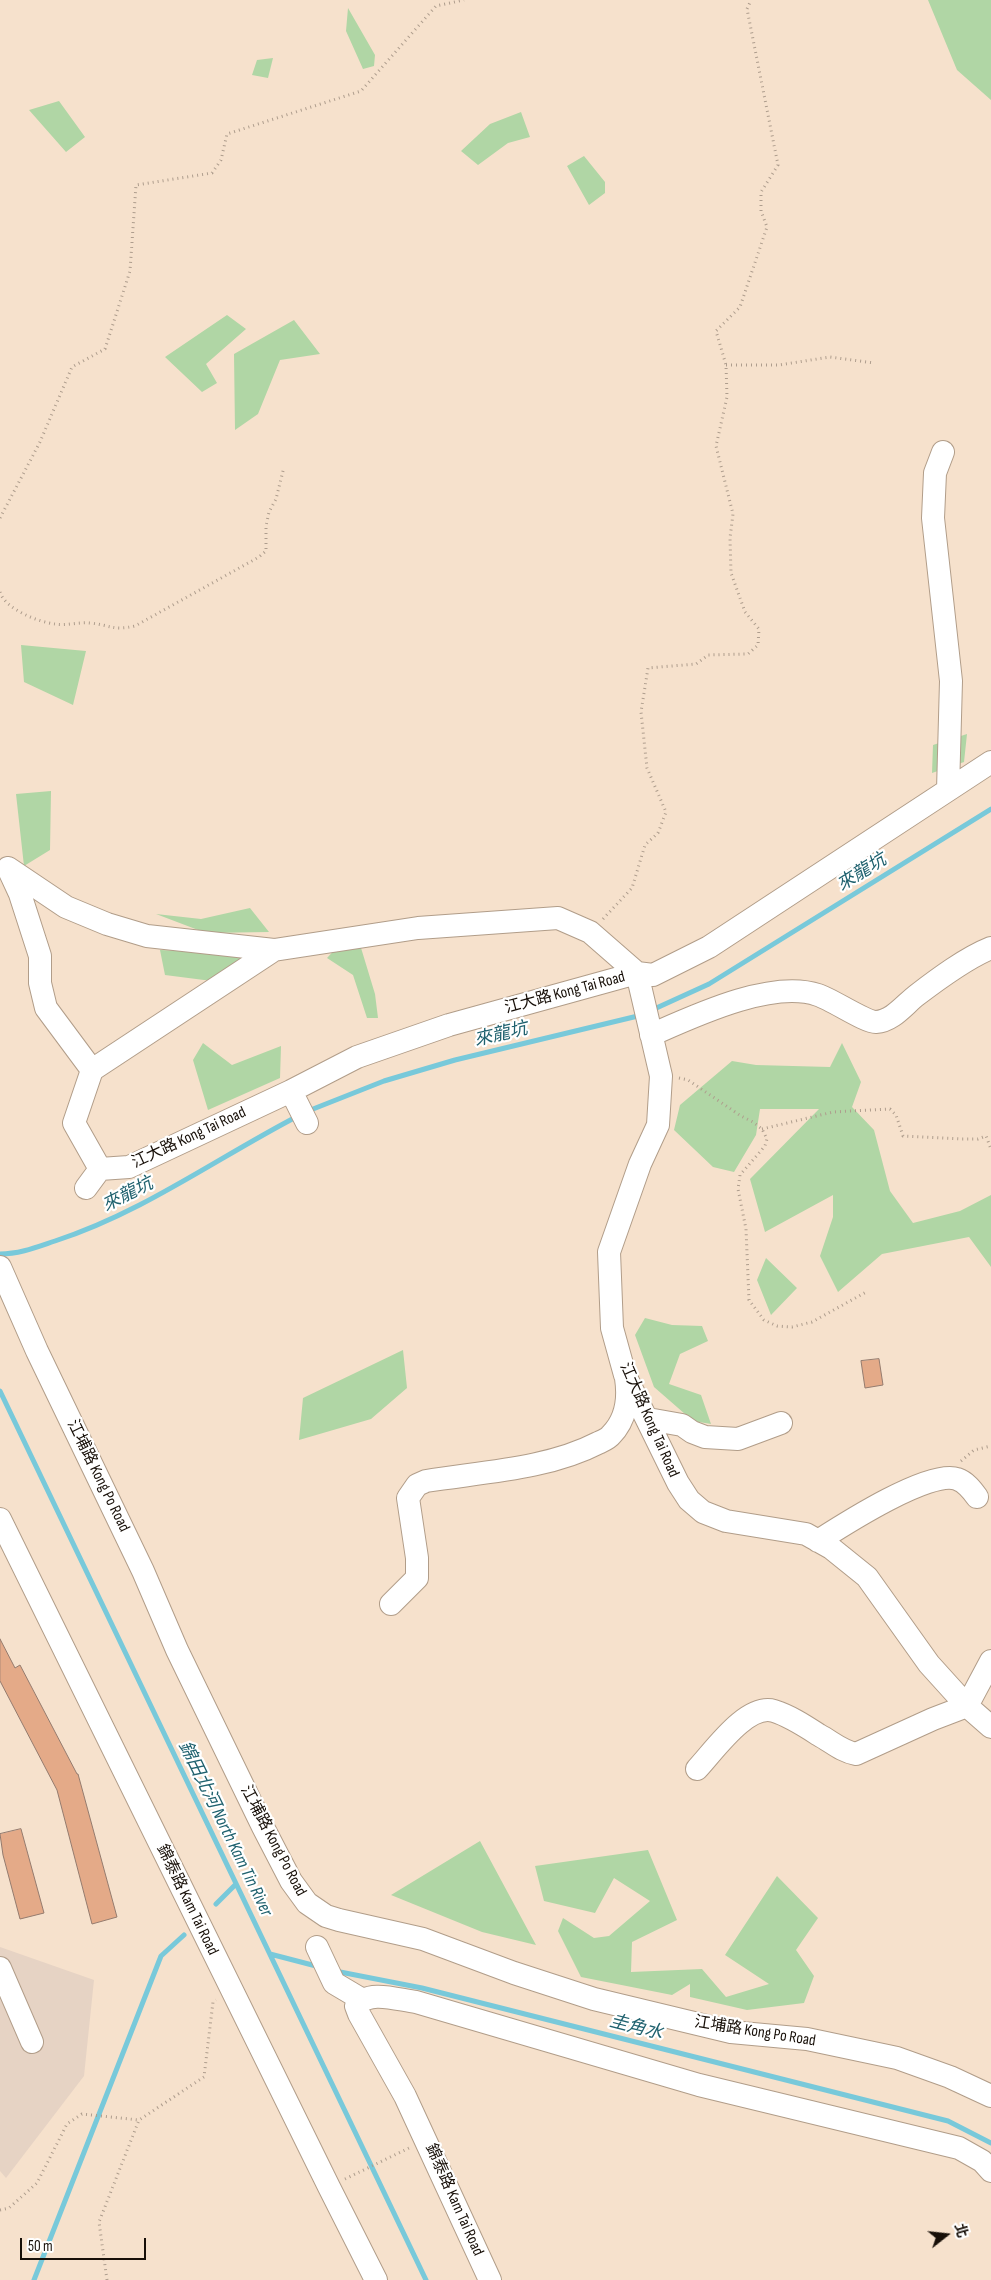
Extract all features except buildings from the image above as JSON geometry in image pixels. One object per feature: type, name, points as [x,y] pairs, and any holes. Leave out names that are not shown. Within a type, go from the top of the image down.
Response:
[{"type":"street","points":[[943,452],[935,473],[932,518],[951,681],[948,790]]},
{"type":"street","points":[[4,864],[66,907],[107,924],[147,936],[274,950],[418,928],[558,918],[590,932],[639,982],[709,947],[991,762]]},
{"type":"street","points":[[4,864],[20,894],[40,956],[40,983],[46,1008],[92,1070]]},
{"type":"street","points":[[650,1029],[707,1010],[778,991],[799,990],[817,994],[868,1021],[877,1022],[896,1013],[942,977],[991,948]]},
{"type":"street","points":[[86,1188],[100,1169],[74,1123],[92,1070],[274,950]]},
{"type":"street","name":"江大路 Kong Tai Road","points":[[100,1169],[130,1167],[357,1057],[428,1032],[639,982],[661,1076],[658,1125],[640,1164],[609,1252],[612,1328],[626,1375],[678,1483],[690,1500],[703,1512],[726,1521],[806,1534],[831,1548],[867,1577],[929,1664],[968,1706],[991,1727]]},
{"type":"street","points":[[291,1090],[307,1123]]},
{"type":"street","name":"江埔路 Kong Po Road","points":[[2,1271],[143,1571],[198,1693],[267,1835],[291,1881],[307,1903],[326,1916],[424,1939],[514,1973],[594,1999],[721,2030],[752,2035],[807,2039],[897,2058],[950,2077],[991,2096]]},
{"type":"street","points":[[391,1604],[416,1578],[417,1558],[408,1498],[417,1484],[548,1461],[578,1453],[610,1436],[624,1416],[628,1389],[626,1375]]},
{"type":"street","points":[[648,1419],[682,1425],[692,1432],[705,1437],[738,1439],[781,1423]]},
{"type":"street","points":[[818,1541],[860,1514],[900,1494],[942,1478],[957,1479],[969,1487],[977,1497]]},
{"type":"street","name":"錦泰路 Kam Tai Road","points":[[0,1519],[232,1992],[376,2280]]},
{"type":"street","points":[[697,1769],[742,1720],[756,1712],[772,1710],[829,1740],[843,1751],[856,1754],[933,1718],[968,1706],[991,1661]]},
{"type":"street","points":[[317,1948],[334,1983],[360,2007],[373,1996],[416,2002],[699,2086],[958,2148],[982,2161],[991,2171]]},
{"type":"street","points":[[0,1968],[32,2042]]},
{"type":"street","name":"錦泰路 Kam Tai Road","points":[[360,2007],[410,2105],[490,2280]]},
{"type":"path","points":[[0,518],[40,442],[72,367],[105,349],[130,271],[136,185],[212,172],[221,160],[227,134],[361,91],[436,6],[464,0]]},
{"type":"path","points":[[590,932],[632,888],[645,845],[658,833],[666,812],[647,768],[641,712],[648,668],[696,664],[708,655],[748,654],[758,645],[759,629],[745,612],[731,573],[730,538],[733,514],[716,446],[727,397],[726,365],[716,330],[740,307],[767,227],[761,211],[761,192],[778,165],[747,9],[751,0]]},
{"type":"path","points":[[726,365],[779,364],[830,357],[874,363]]},
{"type":"path","points":[[0,592],[1,596],[10,605],[23,614],[55,624],[89,623],[120,629],[135,626],[259,557],[266,551],[266,526],[269,512],[276,499],[284,467]]},
{"type":"path","points":[[661,1076],[688,1080],[762,1129],[767,1139],[765,1146],[740,1175],[738,1189],[746,1230],[750,1300],[764,1320],[776,1326],[792,1327],[812,1322],[868,1291]]},
{"type":"path","points":[[762,1129],[833,1112],[890,1110],[896,1115],[903,1136],[961,1139],[978,1139],[986,1136],[991,1149]]},
{"type":"path","points":[[107,2280],[99,2222],[139,2120],[204,2077],[213,2002],[232,1992]]},
{"type":"path","points":[[0,2210],[9,2208],[37,2183],[67,2124],[82,2114],[139,2120]]},
{"type":"path","points":[[338,2183],[410,2148]]},
{"type":"shaded area","points":[[0,1947],[94,1980],[84,2076],[6,2178],[0,2171]]},
{"type":"green space","points":[[928,0],[991,0],[991,100],[957,70]]},
{"type":"green space","points":[[348,8],[375,55],[374,66],[363,69],[346,31]]},
{"type":"green space","points":[[273,58],[268,78],[252,75],[257,60]]},
{"type":"green space","points":[[59,101],[85,137],[66,152],[29,110]]},
{"type":"green space","points":[[521,112],[530,137],[508,143],[478,165],[461,151],[490,124]]},
{"type":"green space","points":[[584,156],[605,182],[605,193],[589,205],[567,166]]},
{"type":"green space","points":[[227,315],[246,329],[206,364],[217,383],[202,392],[165,357]]},
{"type":"green space","points":[[294,320],[320,354],[280,360],[258,414],[235,430],[234,354]]},
{"type":"green space","points":[[21,645],[86,651],[73,705],[24,682]]},
{"type":"green space","points":[[967,734],[964,762],[932,773],[933,745]]},
{"type":"green space","points":[[51,791],[50,850],[24,866],[16,794]]},
{"type":"green space","points":[[250,908],[269,932],[206,933],[156,914],[201,919]]},
{"type":"green space","points":[[355,928],[375,994],[378,1018],[367,1018],[353,975],[327,958]]},
{"type":"green space","points":[[160,950],[252,954],[246,981],[204,980],[165,975]]},
{"type":"green space","points":[[203,1043],[232,1065],[281,1046],[280,1078],[208,1110],[193,1060]]},
{"type":"green space","points":[[842,1043],[861,1082],[852,1107],[874,1130],[890,1191],[913,1223],[960,1211],[991,1195],[991,1267],[969,1237],[882,1254],[838,1292],[820,1256],[833,1217],[833,1195],[765,1232],[750,1179],[819,1109],[760,1109],[756,1135],[734,1172],[713,1167],[674,1130],[680,1105],[732,1061],[756,1065],[830,1067]]},
{"type":"green space","points":[[766,1258],[797,1288],[771,1315],[757,1280]]},
{"type":"green space","points":[[645,1318],[672,1325],[702,1326],[708,1341],[680,1354],[669,1384],[701,1395],[711,1424],[693,1421],[654,1387],[635,1335]]},
{"type":"green space","points":[[403,1350],[407,1388],[371,1419],[299,1440],[303,1398]]},
{"type":"green space","points":[[480,1841],[536,1945],[482,1932],[391,1895]]},
{"type":"green space","points":[[648,1850],[677,1920],[632,1942],[631,1972],[702,1969],[726,1997],[769,1984],[725,1955],[777,1876],[818,1918],[796,1950],[814,1976],[804,2003],[747,2010],[690,1997],[690,1984],[672,1995],[581,1977],[558,1931],[563,1918],[594,1938],[609,1936],[650,1901],[614,1878],[595,1913],[544,1901],[535,1866]]},
{"type":"waterway","name":"來龍坑","points":[[652,1010],[709,984],[991,809]]},
{"type":"waterway","name":"來龍坑","points":[[308,1111],[384,1081],[455,1060],[642,1015]]},
{"type":"waterway","name":"來龍坑","points":[[0,1254],[15,1253],[35,1248],[118,1216],[179,1184],[298,1116]]},
{"type":"waterway","name":"錦田北河 North Kam Tin River","points":[[0,1391],[426,2280]]},
{"type":"waterway","points":[[216,1904],[236,1884]]},
{"type":"waterway","points":[[34,2280],[161,1956],[184,1935]]},
{"type":"waterway","name":"圭角水","points":[[270,1954],[320,1967]]},
{"type":"waterway","name":"圭角水","points":[[335,1971],[422,1988],[948,2121],[991,2143]]}]
